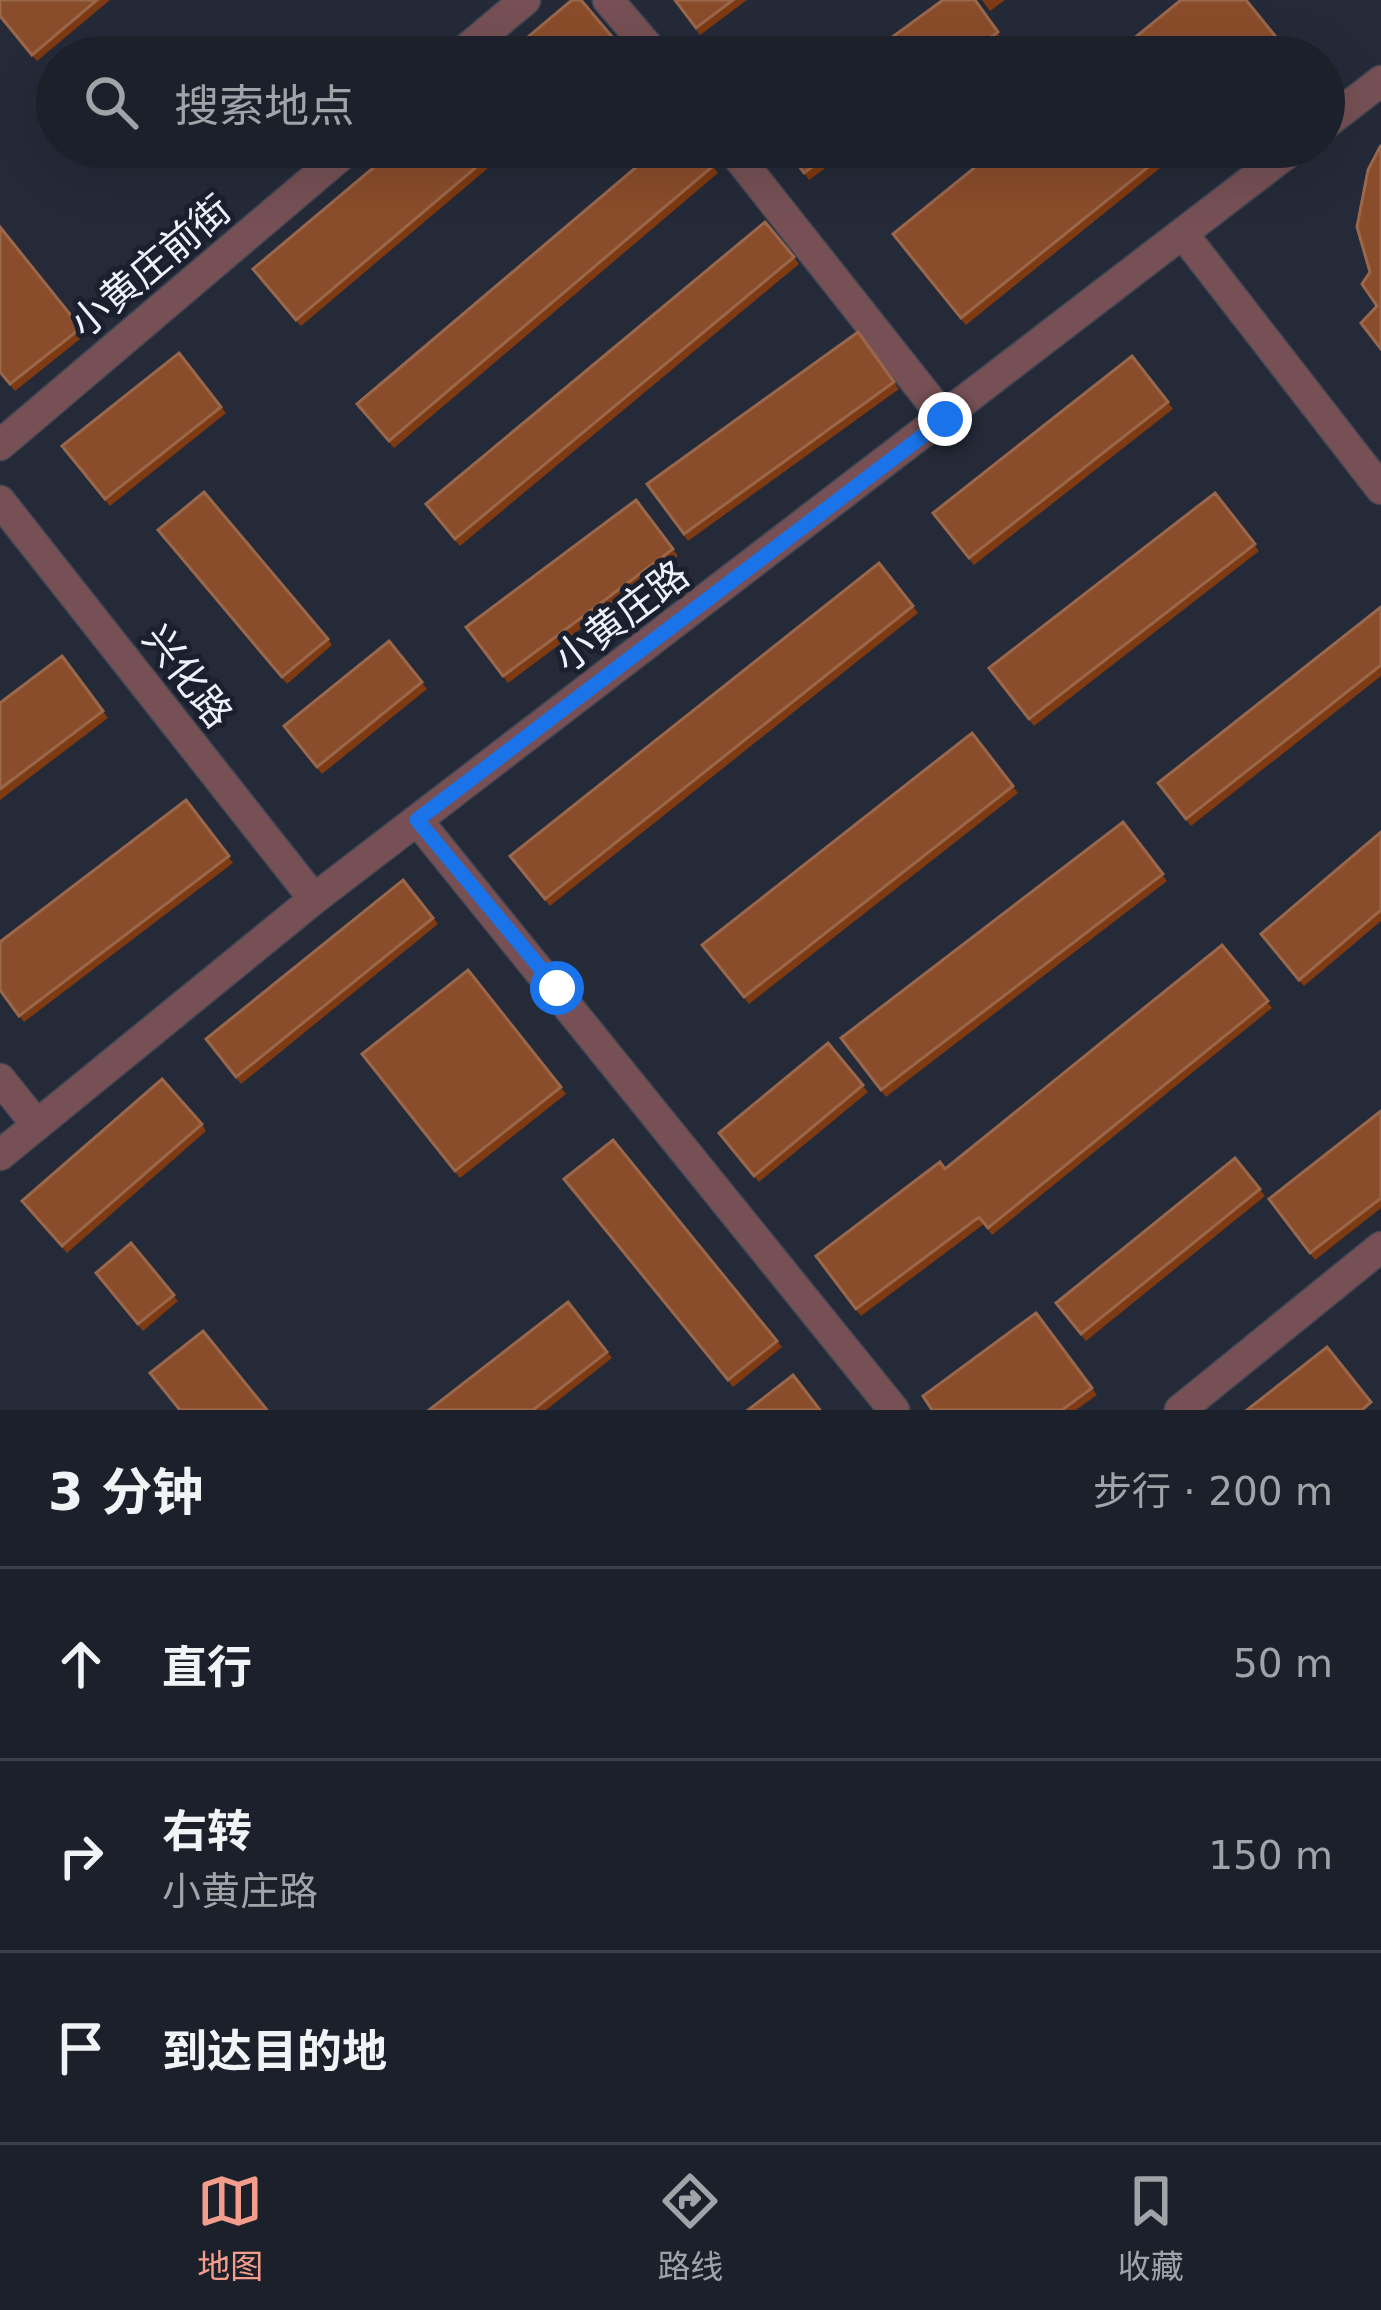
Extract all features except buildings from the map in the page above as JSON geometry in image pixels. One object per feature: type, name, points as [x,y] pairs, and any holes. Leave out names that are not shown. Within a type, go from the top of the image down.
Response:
[{"type":"street","points":[[482,36],[524,0]]},
{"type":"street","points":[[608,0],[639,36]]},
{"type":"street","points":[[1345,109],[1381,81]]},
{"type":"street","name":"小黄庄前街","points":[[0,445],[326,168]]},
{"type":"street","points":[[747,168],[945,419]]},
{"type":"street","name":"小黄庄路","points":[[0,1155],[314,898],[1268,168]]},
{"type":"street","points":[[1183,234],[1381,488]]},
{"type":"street","name":"兴化路","points":[[0,501],[314,898]]},
{"type":"street","points":[[417,820],[894,1410]]},
{"type":"street","points":[[0,1079],[37,1125]]},
{"type":"street","points":[[1180,1410],[1381,1247]]},
{"type":"route","points":[[557,988],[417,820],[945,419]]}]
